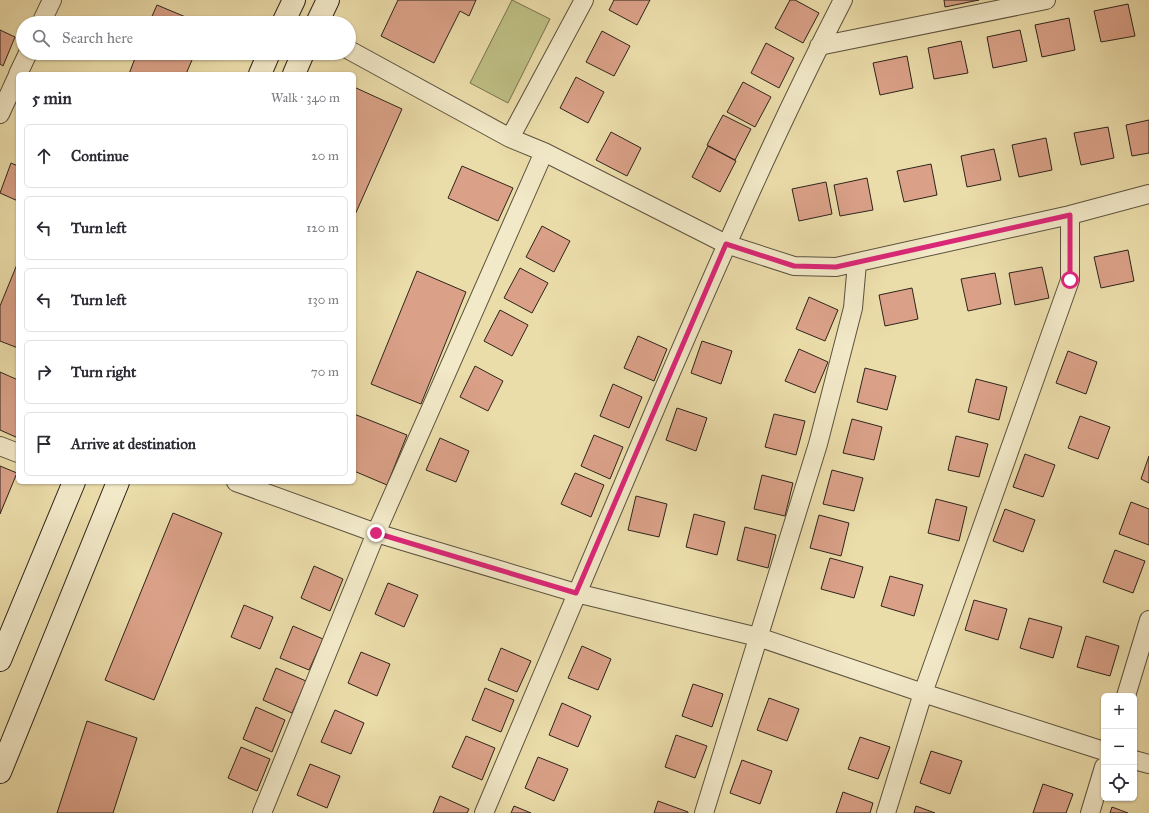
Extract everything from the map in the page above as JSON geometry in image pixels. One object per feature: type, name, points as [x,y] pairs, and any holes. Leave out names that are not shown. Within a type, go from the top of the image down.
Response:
[{"type":"main road","points":[[286,16],[294,0]]},
{"type":"main road","points":[[320,16],[328,0]]},
{"type":"main road","points":[[261,72],[266,60]]},
{"type":"main road","points":[[295,72],[300,60]]},
{"type":"main road","points":[[0,660],[73,484]]},
{"type":"main road","points":[[0,772],[117,484]]},
{"type":"street","points":[[44,16],[52,0]]},
{"type":"street","points":[[510,138],[584,0]]},
{"type":"street","points":[[484,813],[576,593],[726,244],[819,46],[844,0]]},
{"type":"street","points":[[819,46],[1046,0]]},
{"type":"street","points":[[356,54],[510,138],[544,152],[726,244],[794,266],[836,267],[1070,215],[1149,194]]},
{"type":"street","points":[[19,72],[25,60]]},
{"type":"street","points":[[0,114],[16,78]]},
{"type":"street","points":[[262,813],[376,533],[544,152]]},
{"type":"street","points":[[886,813],[923,693],[1070,280],[1070,215]]},
{"type":"street","points":[[704,813],[818,444],[853,308],[857,262]]},
{"type":"street","points":[[0,446],[16,452]]},
{"type":"street","points":[[241,484],[376,533],[576,593],[758,636],[923,693],[1101,750]]},
{"type":"street","points":[[1127,693],[1149,620]]},
{"type":"street","points":[[1137,761],[1149,764]]},
{"type":"street","points":[[1090,813],[1101,777]]},
{"type":"green space","points":[[512,0],[550,19],[508,103],[470,83]]},
{"type":"building","points":[[398,0],[476,0],[469,16],[460,11],[434,63],[381,36]]},
{"type":"building","points":[[614,0],[650,0],[637,25],[609,10]]},
{"type":"building","points":[[790,0],[795,0],[819,13],[803,43],[775,28]]},
{"type":"building","points":[[944,0],[979,0],[945,7]]},
{"type":"building","points":[[1128,4],[1135,36],[1101,42],[1094,11]]},
{"type":"building","points":[[157,5],[183,16],[152,16]]},
{"type":"building","points":[[1069,18],[1075,50],[1042,57],[1035,25]]},
{"type":"building","points":[[0,30],[15,37],[3,66],[0,64]]},
{"type":"building","points":[[1020,30],[1027,61],[993,68],[987,37]]},
{"type":"building","points":[[602,31],[630,46],[614,76],[586,62]]},
{"type":"building","points":[[961,41],[968,73],[934,79],[928,48]]},
{"type":"building","points":[[766,43],[794,58],[779,88],[751,73]]},
{"type":"building","points":[[907,56],[913,88],[880,95],[873,63]]},
{"type":"building","points":[[134,60],[192,60],[187,72],[130,72]]},
{"type":"building","points":[[576,77],[604,92],[588,123],[560,108]]},
{"type":"building","points":[[743,82],[771,97],[755,127],[727,112]]},
{"type":"building","points":[[356,88],[402,109],[356,212]]},
{"type":"building","points":[[723,115],[751,129],[735,160],[707,145]]},
{"type":"building","points":[[1149,120],[1149,153],[1132,156],[1126,125]]},
{"type":"building","points":[[1108,127],[1114,158],[1081,165],[1074,133]]},
{"type":"building","points":[[611,132],[641,148],[627,176],[596,160]]},
{"type":"building","points":[[1046,138],[1052,170],[1019,177],[1012,145]]},
{"type":"building","points":[[708,146],[736,161],[720,192],[692,177]]},
{"type":"building","points":[[994,149],[1001,180],[967,187],[961,156]]},
{"type":"building","points":[[11,163],[16,165],[16,200],[0,193]]},
{"type":"building","points":[[931,164],[937,195],[904,202],[897,171]]},
{"type":"building","points":[[462,166],[513,188],[498,221],[448,198]]},
{"type":"building","points":[[867,178],[873,210],[840,216],[834,185]]},
{"type":"building","points":[[826,182],[832,214],[799,221],[792,189]]},
{"type":"building","points":[[542,226],[570,241],[554,272],[526,257]]},
{"type":"building","points":[[1128,250],[1134,281],[1101,288],[1094,257]]},
{"type":"building","points":[[16,267],[16,347],[0,341],[0,306]]},
{"type":"building","points":[[1042,267],[1049,298],[1015,305],[1009,273]]},
{"type":"building","points":[[520,268],[548,283],[532,313],[504,298]]},
{"type":"building","points":[[417,271],[466,292],[421,404],[371,384]]},
{"type":"building","points":[[995,273],[1001,304],[968,311],[961,279]]},
{"type":"building","points":[[912,288],[918,319],[885,326],[879,295]]},
{"type":"building","points":[[809,297],[838,310],[825,341],[796,329]]},
{"type":"building","points":[[500,310],[528,325],[512,356],[484,341]]},
{"type":"building","points":[[638,336],[667,349],[654,381],[624,368]]},
{"type":"building","points":[[702,341],[732,351],[721,384],[691,373]]},
{"type":"building","points":[[799,349],[828,362],[815,393],[785,381]]},
{"type":"building","points":[[1068,351],[1097,362],[1086,394],[1056,383]]},
{"type":"building","points":[[475,366],[503,381],[488,411],[460,397]]},
{"type":"building","points":[[865,368],[896,376],[887,410],[857,402]]},
{"type":"building","points":[[0,372],[16,379],[16,437],[0,430]]},
{"type":"building","points":[[976,379],[1007,387],[999,420],[968,412]]},
{"type":"building","points":[[613,384],[642,397],[629,428],[600,416]]},
{"type":"building","points":[[677,408],[707,418],[696,451],[666,440]]},
{"type":"building","points":[[774,414],[805,421],[796,455],[765,447]]},
{"type":"building","points":[[356,415],[407,435],[387,485],[356,472]]},
{"type":"building","points":[[1080,416],[1110,427],[1098,459],[1068,448]]},
{"type":"building","points":[[852,419],[882,427],[874,460],[843,453]]},
{"type":"building","points":[[594,435],[623,447],[610,479],[581,466]]},
{"type":"building","points":[[956,436],[988,444],[979,477],[948,470]]},
{"type":"building","points":[[440,438],[469,451],[456,482],[426,470]]},
{"type":"building","points":[[1025,454],[1055,465],[1043,497],[1013,487]]},
{"type":"building","points":[[1149,456],[1149,483],[1141,479]]},
{"type":"building","points":[[0,466],[16,473],[16,475],[0,514]]},
{"type":"building","points":[[832,470],[863,478],[854,511],[823,504]]},
{"type":"building","points":[[575,473],[604,485],[591,517],[561,504]]},
{"type":"building","points":[[762,475],[793,483],[785,516],[754,509]]},
{"type":"building","points":[[636,496],[667,504],[659,537],[628,530]]},
{"type":"building","points":[[936,499],[967,507],[959,541],[928,533]]},
{"type":"building","points":[[1131,502],[1149,509],[1149,545],[1119,534]]},
{"type":"building","points":[[1005,509],[1035,520],[1023,552],[993,541]]},
{"type":"building","points":[[173,513],[222,533],[154,700],[105,680]]},
{"type":"building","points":[[694,514],[725,522],[717,555],[686,547]]},
{"type":"building","points":[[819,515],[849,523],[841,556],[810,548]]},
{"type":"building","points":[[745,527],[776,535],[768,568],[737,560]]},
{"type":"building","points":[[1115,550],[1145,561],[1133,593],[1103,582]]},
{"type":"building","points":[[830,558],[863,567],[854,598],[821,589]]},
{"type":"building","points":[[314,566],[343,579],[330,611],[301,598]]},
{"type":"building","points":[[890,576],[923,585],[914,616],[881,606]]},
{"type":"building","points":[[388,583],[418,595],[404,627],[375,614]]},
{"type":"building","points":[[974,600],[1007,609],[998,640],[965,630]]},
{"type":"building","points":[[244,605],[273,617],[260,649],[231,637]]},
{"type":"building","points":[[1029,618],[1062,627],[1053,658],[1020,648]]},
{"type":"building","points":[[293,626],[323,639],[309,670],[280,658]]},
{"type":"building","points":[[1086,636],[1119,646],[1110,676],[1077,667]]},
{"type":"building","points":[[582,646],[611,659],[598,690],[568,678]]},
{"type":"building","points":[[501,648],[531,661],[517,692],[488,680]]},
{"type":"building","points":[[361,652],[390,664],[377,696],[348,683]]},
{"type":"building","points":[[276,668],[306,681],[292,713],[263,700]]},
{"type":"building","points":[[693,684],[723,694],[712,727],[682,716]]},
{"type":"building","points":[[485,688],[514,700],[501,732],[472,720]]},
{"type":"building","points":[[769,698],[799,709],[787,741],[757,730]]},
{"type":"building","points":[[562,703],[591,716],[578,747],[549,735]]},
{"type":"building","points":[[256,707],[285,720],[272,752],[243,739]]},
{"type":"building","points":[[335,710],[364,723],[351,754],[321,742]]},
{"type":"building","points":[[87,721],[137,738],[113,813],[57,813]]},
{"type":"building","points":[[676,735],[707,746],[695,778],[665,767]]},
{"type":"building","points":[[466,736],[495,748],[482,780],[452,767]]},
{"type":"building","points":[[860,737],[890,747],[878,779],[848,769]]},
{"type":"building","points":[[241,747],[270,759],[257,791],[228,778]]},
{"type":"building","points":[[931,751],[962,761],[950,794],[920,783]]},
{"type":"building","points":[[538,757],[568,769],[554,801],[525,788]]},
{"type":"building","points":[[742,760],[772,771],[760,804],[730,793]]},
{"type":"building","points":[[310,764],[340,776],[327,808],[297,795]]},
{"type":"building","points":[[1043,784],[1073,794],[1066,813],[1033,813]]},
{"type":"building","points":[[843,792],[873,803],[870,813],[836,813]]},
{"type":"building","points":[[440,796],[469,809],[467,813],[433,813]]},
{"type":"building","points":[[658,801],[688,812],[688,813],[654,813]]},
{"type":"building","points":[[514,806],[531,813],[511,813]]},
{"type":"building","points":[[916,806],[935,813],[914,813]]},
{"type":"building","points":[[1112,807],[1128,813],[1110,813]]},
{"type":"route","points":[[376,533],[576,593],[726,244],[794,266],[836,267],[1070,215],[1070,280]]}]
